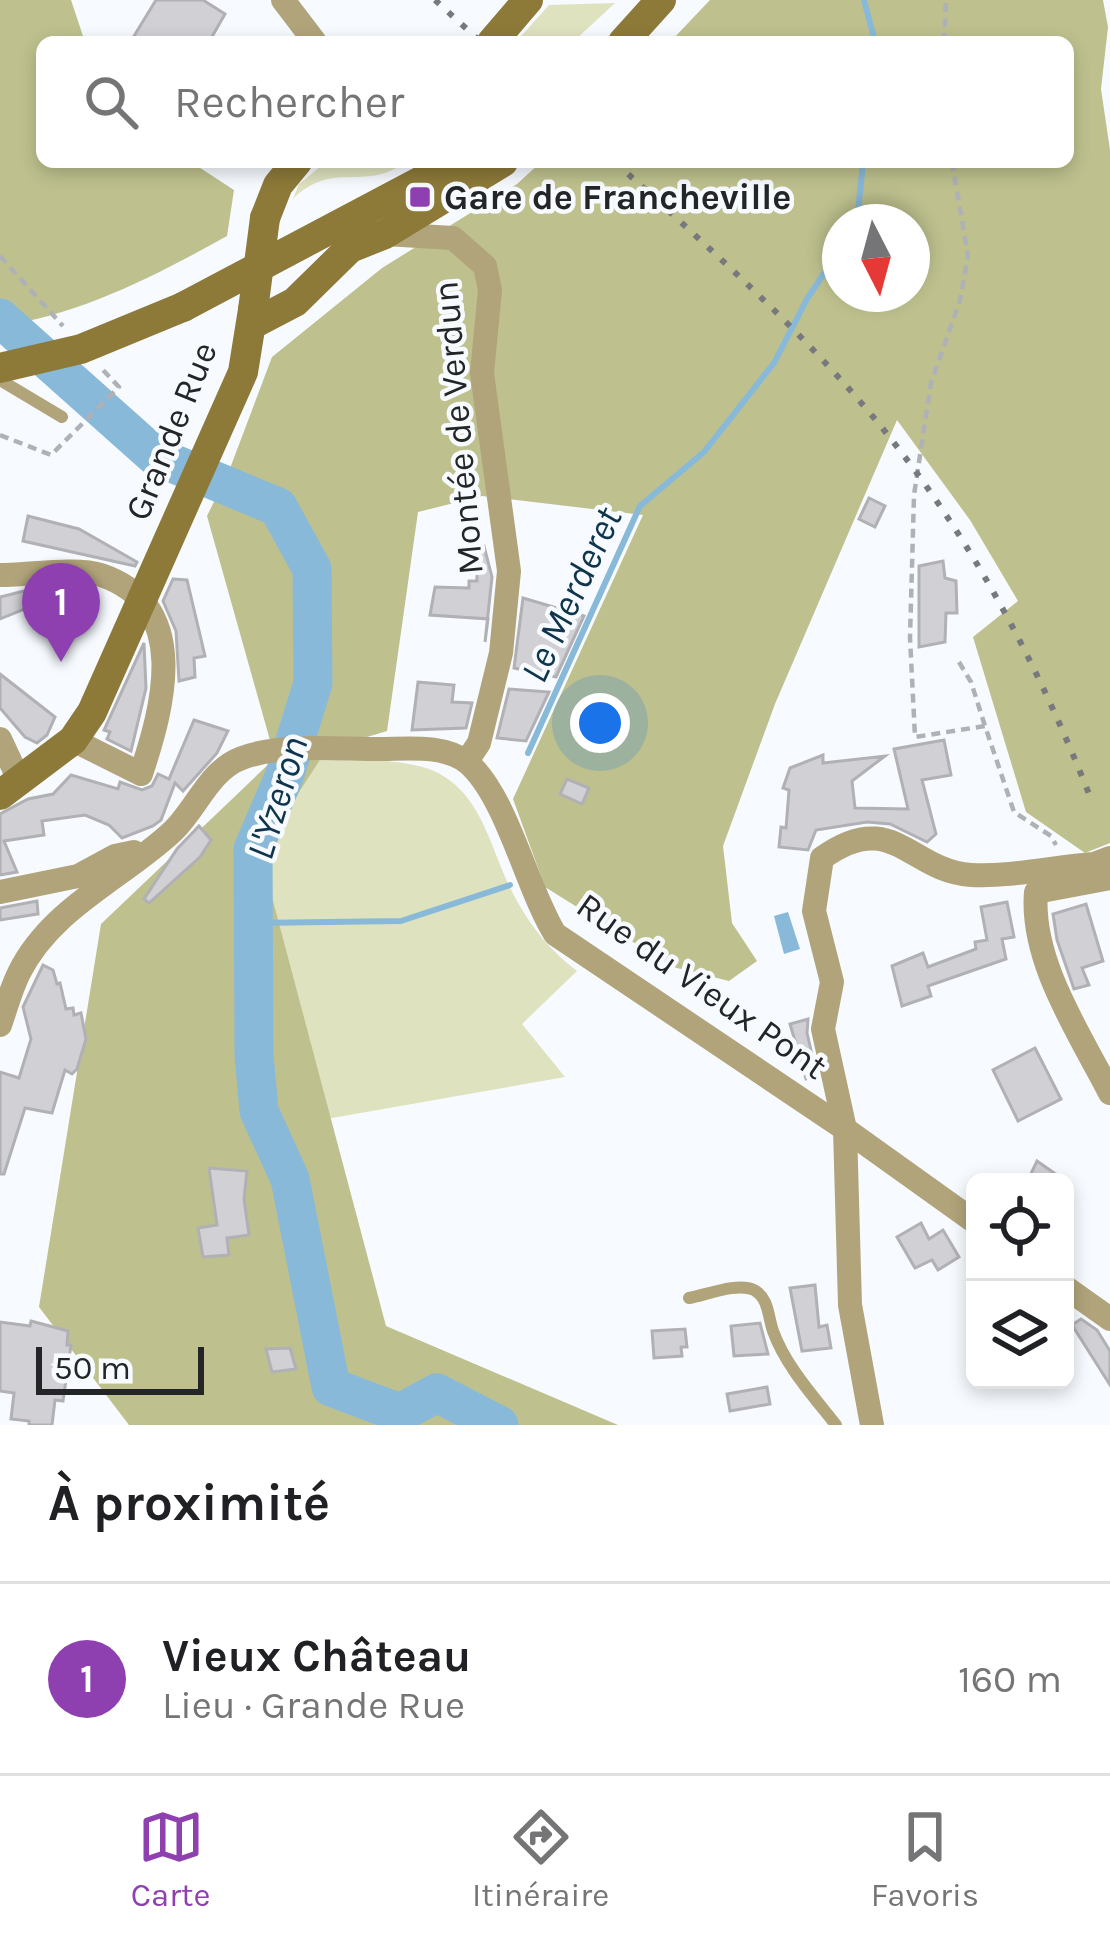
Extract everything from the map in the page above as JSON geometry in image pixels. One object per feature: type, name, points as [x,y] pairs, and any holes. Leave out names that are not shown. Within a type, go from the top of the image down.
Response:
[{"type":"street","points":[[497,36],[528,0]]},
{"type":"street","points":[[626,36],[662,0]]},
{"type":"street","name":"Grande Rue","points":[[10,788],[73,740],[92,712],[243,372],[265,218],[278,185],[292,168]]},
{"type":"street","points":[[0,368],[81,349],[183,307],[446,168]]},
{"type":"street","name":"Grande Rue","points":[[252,318],[295,302],[350,248],[385,234],[494,168]]},
{"type":"street","name":"Montée de Verdun","points":[[449,197],[452,238]]},
{"type":"street","name":"Montée de Verdun","points":[[385,234],[452,238],[485,266],[490,290],[482,373],[509,572],[501,653],[479,742],[467,761]]},
{"type":"street","points":[[0,575],[99,573],[146,589],[164,664],[161,713],[141,774],[73,740]]},
{"type":"street","points":[[0,739],[10,788]]},
{"type":"street","points":[[0,1025],[20,970],[64,914],[174,830],[220,771],[240,759],[327,748],[434,749],[467,761]]},
{"type":"street","name":"Rue du Vieux Pont","points":[[467,761],[494,799],[540,910],[555,934],[966,1216]]},
{"type":"street","points":[[872,1425],[850,1305],[845,1129],[823,1029],[832,982],[814,910],[822,858],[841,844],[873,837],[968,875],[1110,858]]},
{"type":"street","points":[[0,892],[78,877],[115,856],[148,850]]},
{"type":"street","points":[[1110,878],[1036,892],[1034,913],[1049,966],[1110,1093]]},
{"type":"street","points":[[1074,1293],[1110,1319]]},
{"type":"lane","points":[[0,380],[62,417]]},
{"type":"lane","points":[[689,1298],[744,1288],[756,1291],[765,1301],[774,1335],[836,1425]]},
{"type":"path","points":[[944,36],[946,0]]},
{"type":"path","points":[[953,168],[968,256],[960,300],[931,383],[914,494],[910,638],[915,737],[985,726]]},
{"type":"path","points":[[0,256],[74,338]]},
{"type":"path","points":[[0,435],[51,454],[119,387],[104,371]]},
{"type":"path","points":[[959,662],[971,682],[1014,812],[1051,836],[1068,866]]},
{"type":"green space","points":[[0,0],[71,0],[83,36],[36,36],[36,168],[200,168],[234,190],[227,236],[89,303],[0,326]]},
{"type":"green space","points":[[710,0],[1103,0],[1108,27],[1101,89],[1110,150],[1110,843],[1085,853],[1026,812],[973,637],[1018,601],[970,520],[897,420],[775,704],[723,846],[732,923],[757,961],[729,981],[673,967],[545,887],[513,799],[643,515],[482,496],[418,512],[387,731],[327,749],[260,852],[386,1326],[618,1425],[129,1425],[39,1307],[101,924],[275,758],[207,516],[272,357],[382,268],[517,184],[534,168],[1074,168],[1074,36],[676,36]]},
{"type":"green space","points":[[615,3],[579,36],[521,36],[549,5]]},
{"type":"green space","points":[[319,168],[396,168],[322,181],[293,199],[299,184]]},
{"type":"green space","points":[[315,757],[426,768],[446,778],[474,806],[523,912],[577,971],[522,1024],[565,1077],[281,1127],[260,852]]},
{"type":"water","points":[[788,912],[800,949],[784,954],[774,916]]},
{"type":"building","points":[[156,0],[203,0],[225,14],[212,36],[134,36]]},
{"type":"building","points":[[869,498],[885,506],[875,527],[859,519]]},
{"type":"building","points":[[28,516],[79,529],[137,562],[135,566],[23,541]]},
{"type":"building","points":[[484,546],[492,577],[487,619],[430,615],[435,587],[469,588],[469,581],[477,581],[476,548]]},
{"type":"building","points":[[943,561],[945,578],[956,581],[957,613],[946,613],[945,642],[919,647],[919,566]]},
{"type":"building","points":[[173,579],[187,580],[205,656],[194,658],[195,677],[179,681],[176,631],[163,601]]},
{"type":"building","points":[[28,590],[27,608],[0,619],[0,597]]},
{"type":"building","points":[[523,598],[584,616],[556,677],[514,668]]},
{"type":"building","points":[[144,643],[146,688],[131,751],[107,739],[110,732],[104,730]]},
{"type":"building","points":[[0,674],[55,717],[47,735],[37,743],[25,737],[0,708]]},
{"type":"building","points":[[418,682],[454,685],[452,702],[472,703],[466,728],[412,730]]},
{"type":"building","points":[[509,689],[549,692],[526,741],[497,738]]},
{"type":"building","points":[[194,720],[228,731],[217,753],[183,791],[175,783],[161,820],[122,838],[109,825],[85,815],[42,821],[44,835],[4,841],[17,872],[0,875],[0,814],[28,799],[53,794],[71,775],[118,789],[120,782],[142,790],[152,786],[158,774],[169,779]]},
{"type":"building","points":[[944,740],[951,775],[922,780],[936,834],[927,842],[890,824],[867,822],[816,830],[808,850],[779,847],[781,827],[786,828],[789,790],[783,788],[790,768],[823,755],[823,763],[885,756],[852,781],[855,808],[908,809],[894,749]]},
{"type":"building","points":[[567,779],[589,788],[582,804],[560,794]]},
{"type":"building","points":[[199,826],[211,840],[200,857],[149,903],[144,899],[177,849]]},
{"type":"building","points":[[37,901],[38,914],[0,920],[0,908]]},
{"type":"building","points":[[1007,902],[1014,937],[1002,939],[1006,959],[928,986],[931,996],[902,1006],[892,966],[923,953],[928,967],[976,949],[975,942],[987,940],[981,907]]},
{"type":"building","points":[[1086,904],[1103,961],[1082,968],[1089,985],[1074,989],[1053,914]]},
{"type":"building","points":[[43,965],[53,970],[60,983],[66,1009],[73,1008],[74,1015],[81,1013],[86,1039],[77,1069],[72,1074],[65,1070],[52,1113],[25,1108],[4,1174],[0,1174],[0,1072],[19,1078],[31,1039],[23,1007]]},
{"type":"building","points":[[808,1019],[817,1076],[806,1079],[790,1024]]},
{"type":"building","points":[[1035,1048],[1061,1099],[1018,1121],[993,1070]]},
{"type":"building","points":[[1037,1161],[1054,1173],[1031,1173]]},
{"type":"building","points":[[209,1168],[247,1171],[244,1199],[249,1235],[227,1238],[229,1255],[203,1257],[198,1228],[217,1225]]},
{"type":"building","points":[[921,1223],[929,1239],[943,1230],[959,1257],[938,1270],[932,1260],[915,1268],[897,1237]]},
{"type":"building","points":[[815,1285],[819,1327],[827,1325],[831,1348],[802,1351],[790,1288]]},
{"type":"building","points":[[1081,1319],[1097,1330],[1110,1351],[1110,1385],[1074,1328]]},
{"type":"building","points":[[31,1321],[68,1331],[67,1345],[71,1345],[63,1401],[55,1400],[52,1425],[11,1419],[14,1393],[0,1391],[0,1322],[30,1326]]},
{"type":"building","points":[[760,1323],[768,1354],[734,1356],[731,1326]]},
{"type":"building","points":[[685,1329],[687,1347],[681,1347],[682,1356],[654,1358],[652,1331]]},
{"type":"building","points":[[290,1348],[296,1369],[272,1372],[266,1349]]},
{"type":"building","points":[[767,1387],[770,1404],[730,1411],[727,1394]]},
{"type":"waterway","name":"Le Merderet","points":[[864,0],[873,36]]},
{"type":"waterway","name":"Le Merderet","points":[[859,204],[862,168]]},
{"type":"waterway","name":"Le Merderet","points":[[528,753],[640,506],[704,452],[774,363],[822,276]]},
{"type":"waterway","name":"L'Yzeron","points":[[0,318],[155,456],[278,507],[312,569],[313,683],[284,777],[253,849],[254,1055],[259,1111],[290,1179],[331,1387],[400,1413],[437,1393],[499,1425]]},
{"type":"waterway","name":"Le Merderet","points":[[252,923],[401,921],[510,885]]},
{"type":"railway","points":[[435,0],[474,36]]},
{"type":"railway","points":[[621,168],[800,336],[857,398],[929,490],[1019,640],[1091,799]]},
{"type":"place","name":"Gare de Francheville","points":[[420,197]]},
{"type":"place","name":"Vieux Château","points":[[61,662]]}]
